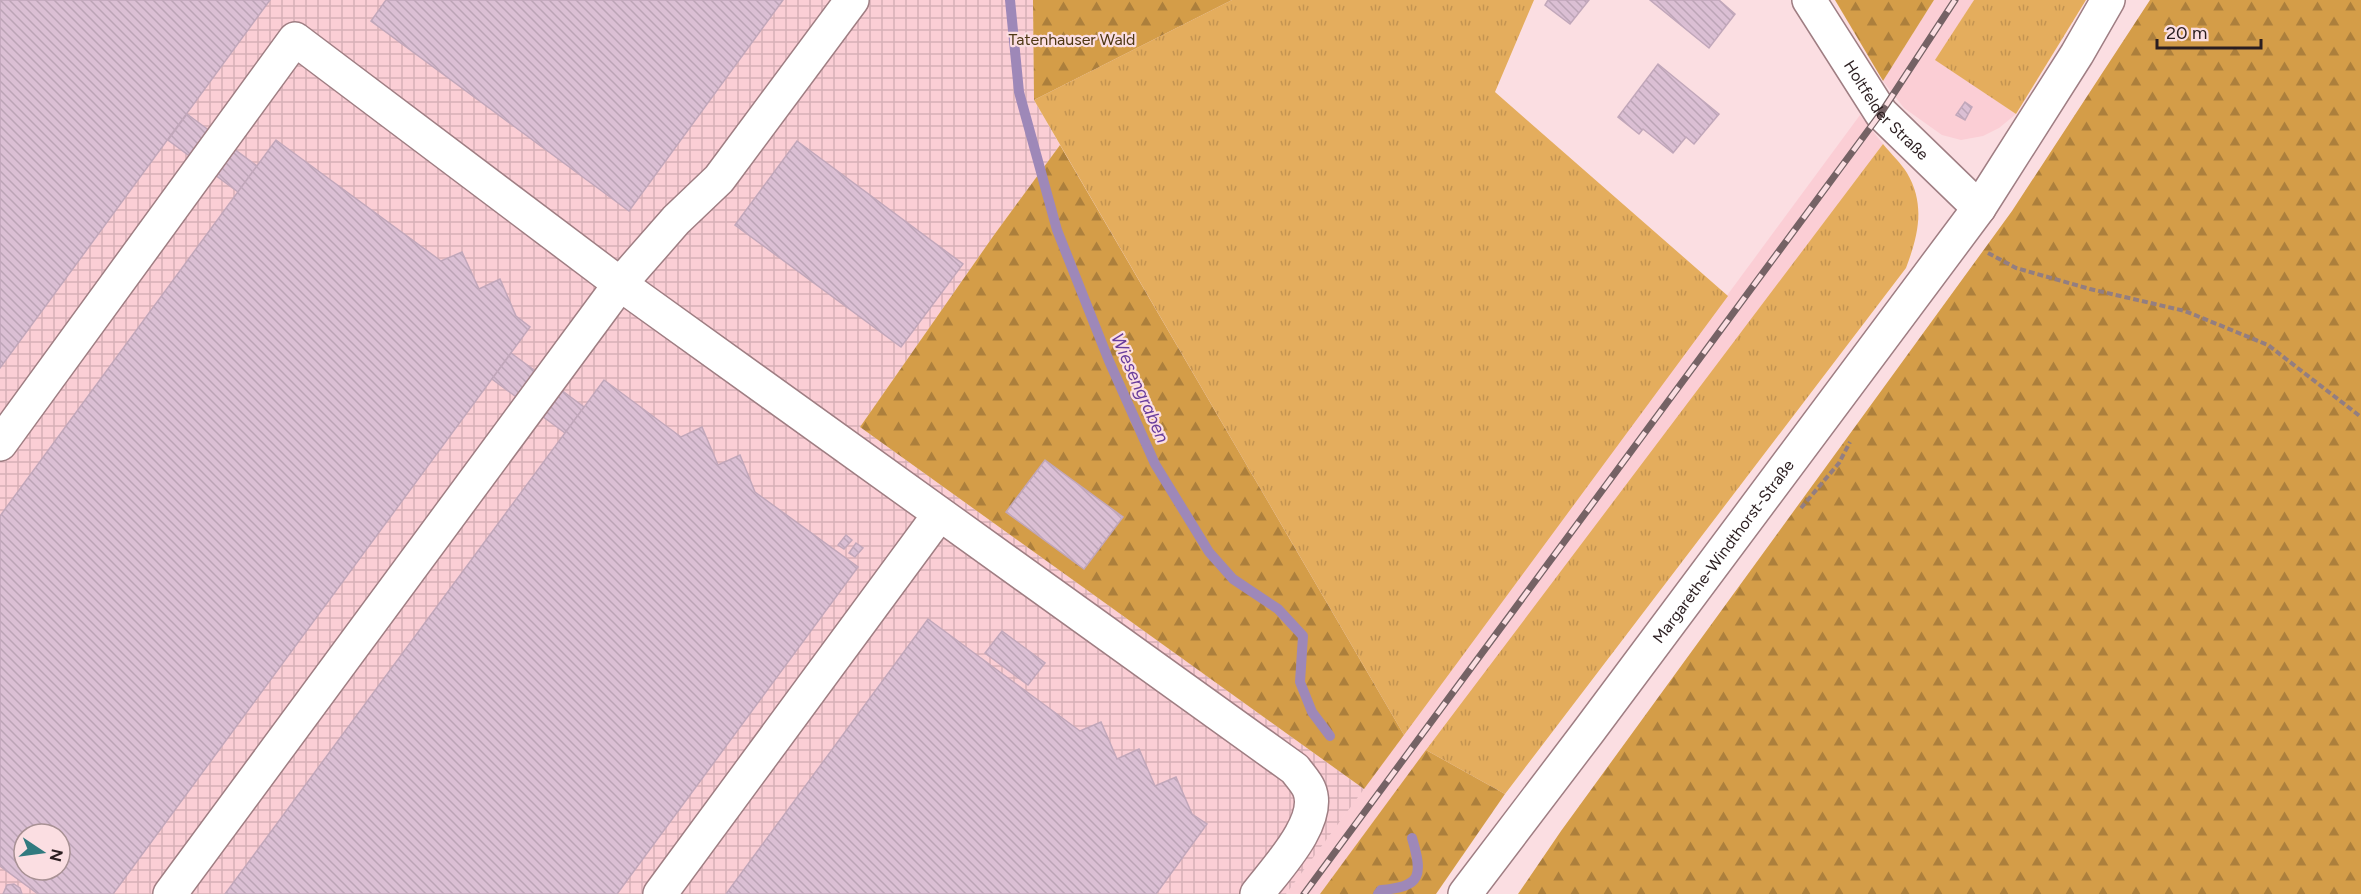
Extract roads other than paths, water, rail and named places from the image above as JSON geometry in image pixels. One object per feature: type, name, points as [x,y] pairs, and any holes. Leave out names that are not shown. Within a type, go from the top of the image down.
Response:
[{"type":"street","points":[[170,894],[620,284],[676,220],[719,178],[852,0]]},
{"type":"street","name":"Holtfelder Straße","points":[[1809,0],[1881,113],[1970,220]]},
{"type":"street","name":"Margarethe-Windthorst-Straße","points":[[1465,894],[1970,220],[2077,54],[2108,0]]},
{"type":"street","points":[[0,444],[295,39],[620,284],[1296,770],[1310,790],[1310,815],[1298,839],[1257,894]]},
{"type":"street","points":[[660,894],[939,515]]},
{"type":"waterway","name":"Wiesengraben","points":[[1010,0],[1019,92],[1057,230],[1109,361],[1155,464],[1209,552],[1233,579],[1278,609],[1303,636],[1300,682],[1312,712],[1330,736]]},
{"type":"waterway","name":"Wiesengraben","points":[[1378,894],[1381,890],[1405,886],[1416,877],[1418,861],[1412,838]]},
{"type":"railway","points":[[1304,894],[1881,113],[1955,0]]},
{"type":"park label","name":"Tatenhauser Wald","points":[[1072,39]]}]
